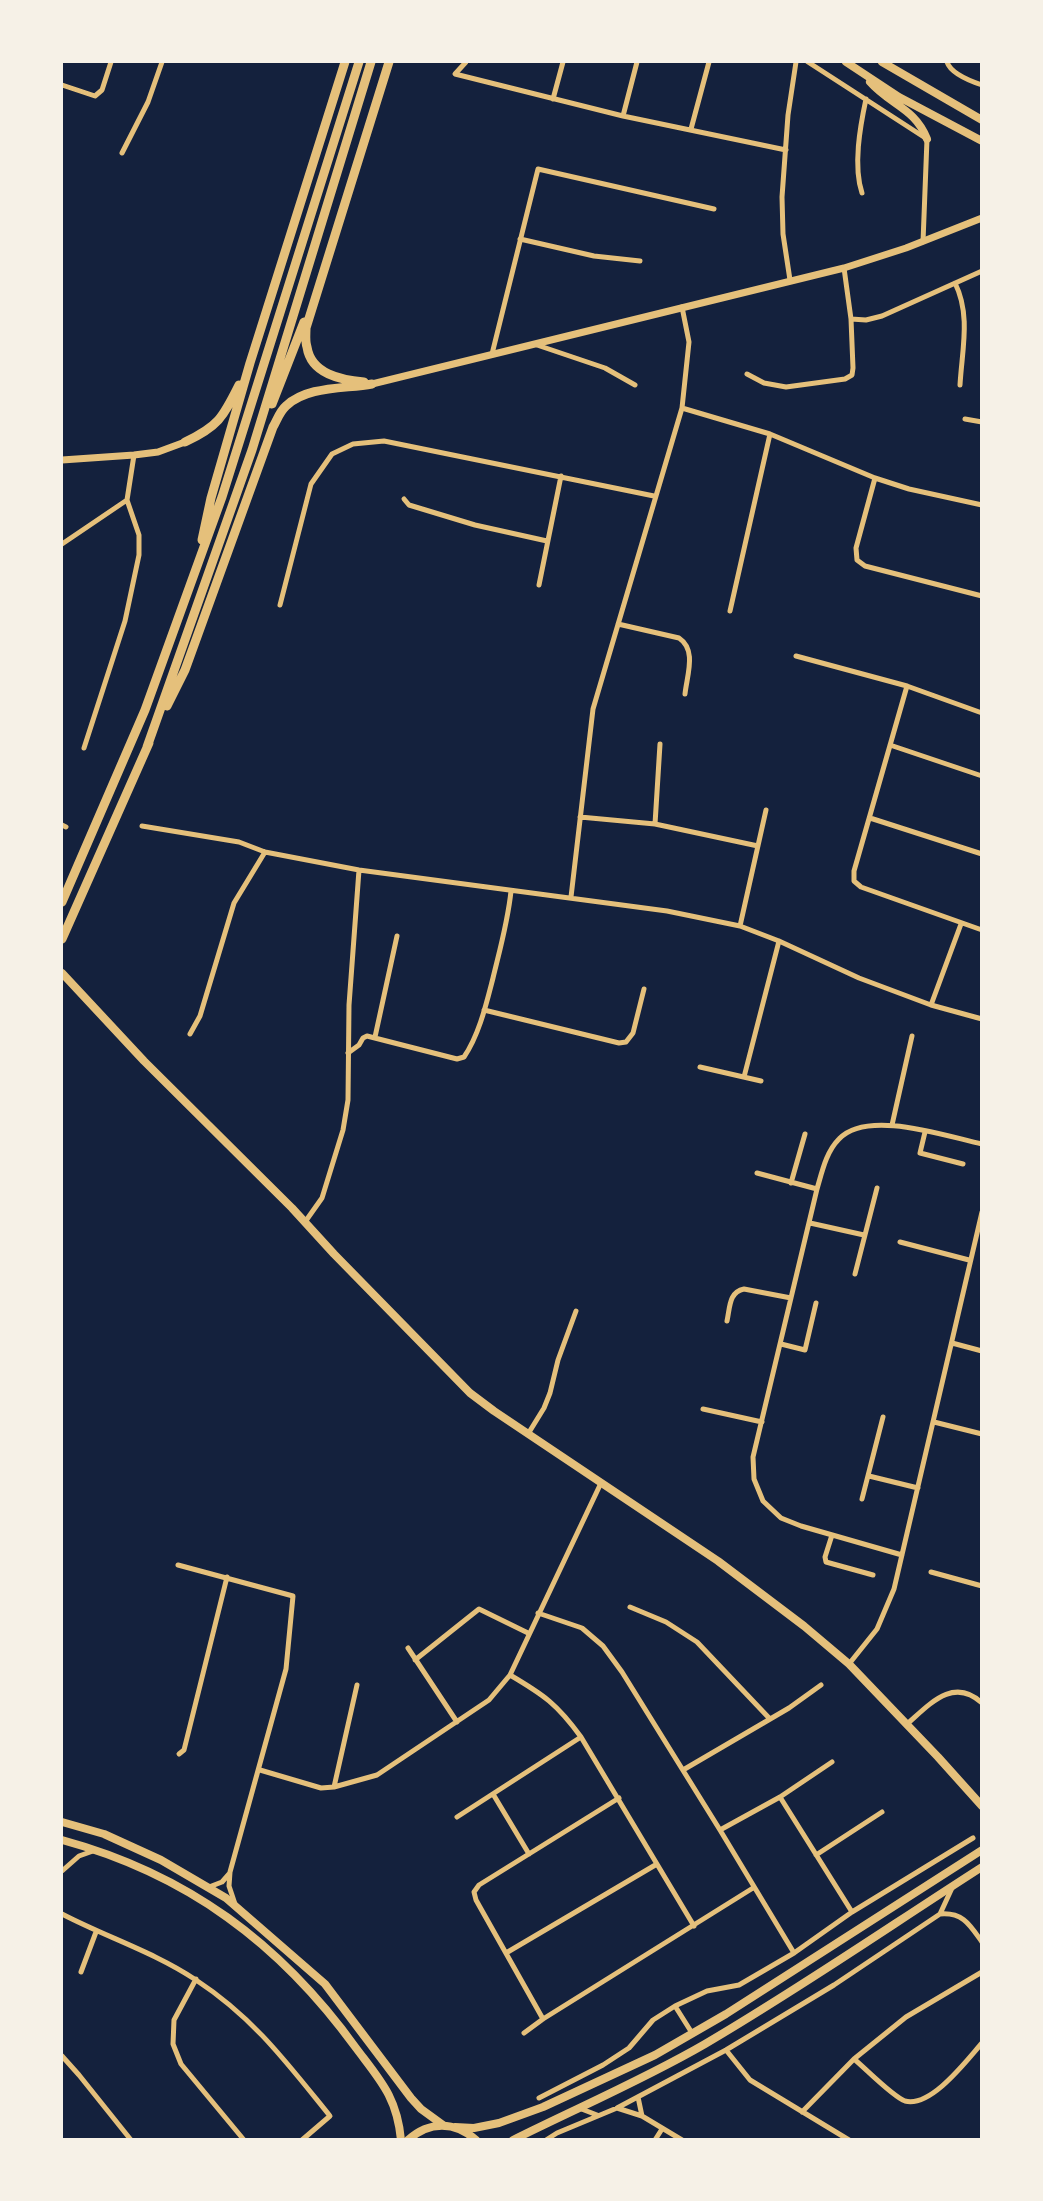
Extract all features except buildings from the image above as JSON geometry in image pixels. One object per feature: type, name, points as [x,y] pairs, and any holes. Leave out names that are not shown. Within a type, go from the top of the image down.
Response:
[{"type":"highway","points":[[194,578],[211,498],[250,363],[345,62]]},
{"type":"highway","points":[[62,902],[145,710],[194,578],[222,497],[358,62]]},
{"type":"highway","points":[[147,747],[252,450],[371,62]]},
{"type":"highway","points":[[372,384],[345,380],[327,374],[312,362],[306,348],[306,328],[389,62]]},
{"type":"highway","points":[[252,450],[320,280]]},
{"type":"highway","points":[[185,442],[217,424],[250,363]]},
{"type":"highway","points":[[62,939],[147,747],[185,670],[273,427],[284,408],[300,396],[320,390],[346,389],[372,384]]},
{"type":"main road","points":[[846,62],[936,118],[981,141]]},
{"type":"main road","points":[[882,62],[981,120]]},
{"type":"main road","points":[[863,74],[874,86],[920,123],[927,139]]},
{"type":"main road","points":[[64,976],[144,1061],[305,1222],[470,1393],[494,1412],[718,1561],[804,1626],[849,1664],[939,1757],[981,1806]]},
{"type":"main road","points":[[62,1822],[104,1834],[152,1855],[209,1887],[236,1906],[325,1984],[411,2098],[443,2125]]},
{"type":"main road","points":[[62,1840],[100,1851],[151,1872],[216,1908],[273,1953],[339,2024],[387,2090],[396,2110],[400,2139]]},
{"type":"main road","points":[[408,2139],[431,2126],[484,2127],[543,2106],[655,2055],[726,2014],[981,1850]]},
{"type":"main road","points":[[513,2139],[703,2045],[763,2010],[981,1867]]},
{"type":"main road","points":[[455,2127],[476,2139]]},
{"type":"street","points":[[62,85],[95,96],[102,90],[111,62]]},
{"type":"street","points":[[122,153],[148,102],[162,62]]},
{"type":"street","points":[[466,62],[455,74],[623,116],[786,150]]},
{"type":"street","points":[[553,99],[563,62]]},
{"type":"street","points":[[623,116],[637,62]]},
{"type":"street","points":[[691,129],[709,62]]},
{"type":"street","points":[[790,280],[782,197],[790,94],[796,62]]},
{"type":"street","points":[[808,62],[927,139],[922,242]]},
{"type":"street","points":[[947,62],[949,67],[962,76],[981,85]]},
{"type":"street","points":[[862,193],[858,173],[861,127],[866,99]]},
{"type":"street","points":[[492,354],[538,169],[714,209]]},
{"type":"street","points":[[372,384],[844,268],[922,242],[981,218]]},
{"type":"street","points":[[520,239],[594,256],[640,261]]},
{"type":"street","points":[[747,374],[764,383],[786,387],[845,379],[852,375],[850,319],[844,268]]},
{"type":"street","points":[[850,319],[866,320],[882,316],[981,271]]},
{"type":"street","points":[[955,283],[962,297],[965,313],[960,385]]},
{"type":"street","points":[[570,897],[593,709],[654,496],[682,408],[689,342],[682,307]]},
{"type":"street","points":[[533,344],[605,369],[635,385]]},
{"type":"street","points":[[682,408],[770,434],[875,478],[909,489],[981,504]]},
{"type":"street","points":[[965,419],[981,422]]},
{"type":"street","points":[[730,611],[770,434]]},
{"type":"street","points":[[280,605],[311,484],[332,454],[353,444],[384,441],[654,496]]},
{"type":"street","points":[[62,460],[158,452],[185,442]]},
{"type":"street","points":[[84,748],[125,621],[140,555],[139,535],[127,500],[134,455]]},
{"type":"street","points":[[539,585],[561,476]]},
{"type":"street","points":[[875,478],[856,548],[857,560],[865,566],[981,596]]},
{"type":"street","points":[[404,499],[409,506],[475,525],[547,541]]},
{"type":"street","points":[[62,544],[127,500]]},
{"type":"street","points":[[618,624],[679,638],[687,643],[690,653],[685,694]]},
{"type":"street","points":[[796,656],[907,686],[981,713]]},
{"type":"street","points":[[907,686],[854,871],[854,881],[861,887],[981,930]]},
{"type":"street","points":[[655,824],[660,744]]},
{"type":"street","points":[[890,745],[981,776]]},
{"type":"street","points":[[740,926],[766,810]]},
{"type":"street","points":[[580,817],[655,824],[758,846]]},
{"type":"street","points":[[870,818],[981,854]]},
{"type":"street","points":[[142,826],[239,842],[265,852],[359,870],[667,911],[740,926],[779,941],[859,978],[931,1005],[981,1019]]},
{"type":"street","points":[[190,1034],[200,1016],[234,903],[265,852]]},
{"type":"street","points":[[305,1222],[322,1198],[344,1130],[348,1100],[349,1005],[359,870]]},
{"type":"street","points":[[348,1053],[359,1046],[363,1038],[375,1037],[457,1059],[464,1057],[469,1050],[484,1010],[508,919],[511,891]]},
{"type":"street","points":[[931,1005],[961,924]]},
{"type":"street","points":[[375,1037],[397,936]]},
{"type":"street","points":[[744,1077],[779,941]]},
{"type":"street","points":[[484,1010],[619,1043],[626,1042],[633,1033],[644,989]]},
{"type":"street","points":[[892,1125],[912,1036]]},
{"type":"street","points":[[700,1068],[760,1081]]},
{"type":"street","points":[[902,1555],[781,1518],[763,1502],[754,1479],[753,1457],[817,1189],[829,1154],[838,1140],[849,1130],[868,1124],[892,1125],[981,1144]]},
{"type":"street","points":[[925,1132],[920,1153],[963,1164]]},
{"type":"street","points":[[791,1183],[805,1134]]},
{"type":"street","points":[[757,1173],[817,1189]]},
{"type":"street","points":[[855,1274],[877,1188]]},
{"type":"street","points":[[849,1664],[877,1629],[894,1589],[981,1212]]},
{"type":"street","points":[[810,1223],[864,1235]]},
{"type":"street","points":[[900,1242],[969,1260]]},
{"type":"street","points":[[727,1321],[732,1295],[736,1290],[744,1288],[791,1298]]},
{"type":"street","points":[[781,1344],[805,1350],[816,1303]]},
{"type":"street","points":[[528,1434],[544,1408],[550,1393],[558,1360],[576,1311]]},
{"type":"street","points":[[952,1343],[981,1351]]},
{"type":"street","points":[[703,1409],[762,1422]]},
{"type":"street","points":[[862,1499],[884,1417]]},
{"type":"street","points":[[934,1422],[981,1434]]},
{"type":"street","points":[[869,1476],[918,1488]]},
{"type":"street","points":[[260,1770],[321,1788],[334,1787],[377,1775],[489,1700],[510,1675],[601,1483]]},
{"type":"street","points":[[832,1535],[825,1557],[826,1562],[873,1575]]},
{"type":"street","points":[[178,1565],[293,1596],[286,1669],[230,1872],[229,1886],[236,1906]]},
{"type":"street","points":[[931,1572],[981,1586]]},
{"type":"street","points":[[178,1754],[184,1750],[227,1577]]},
{"type":"street","points":[[630,1607],[666,1622],[697,1642],[770,1719]]},
{"type":"street","points":[[415,1660],[479,1609],[528,1633]]},
{"type":"street","points":[[538,1613],[582,1628],[599,1642],[622,1672],[794,1953]]},
{"type":"street","points":[[408,1648],[457,1722]]},
{"type":"street","points":[[510,1675],[546,1696],[564,1713],[619,1798],[694,1926]]},
{"type":"street","points":[[334,1787],[357,1685]]},
{"type":"street","points":[[682,1770],[770,1719],[821,1685]]},
{"type":"street","points":[[906,1725],[936,1699],[952,1691],[975,1697],[981,1703]]},
{"type":"street","points":[[457,1817],[581,1737]]},
{"type":"street","points":[[720,1830],[780,1797],[832,1762]]},
{"type":"street","points":[[493,1794],[529,1854]]},
{"type":"street","points":[[780,1797],[852,1912]]},
{"type":"street","points":[[543,2019],[476,1900],[474,1892],[479,1885],[619,1798]]},
{"type":"street","points":[[816,1855],[882,1812]]},
{"type":"street","points":[[539,2098],[603,2065],[629,2048],[653,2020],[675,2006],[707,1991],[740,1985],[794,1953],[852,1912],[973,1838]]},
{"type":"street","points":[[62,1871],[79,1856],[100,1851]]},
{"type":"street","points":[[506,1953],[657,1864]]},
{"type":"street","points":[[209,1887],[222,1882],[230,1872]]},
{"type":"street","points":[[546,2139],[617,2108],[726,2050],[834,1985],[940,1914],[954,1885]]},
{"type":"street","points":[[524,2033],[753,1888]]},
{"type":"street","points":[[62,1914],[96,1932],[152,1954],[196,1980],[237,2010],[271,2042],[330,2116],[302,2139]]},
{"type":"street","points":[[940,1914],[954,1914],[967,1920],[981,1942]]},
{"type":"street","points":[[81,1972],[96,1932]]},
{"type":"street","points":[[802,2112],[854,2059],[906,2017],[981,1972]]},
{"type":"street","points":[[196,1980],[174,2020],[173,2044],[181,2064],[244,2139]]},
{"type":"street","points":[[675,2006],[692,2033]]},
{"type":"street","points":[[854,2059],[897,2097],[906,2101],[918,2101],[953,2076],[981,2043]]},
{"type":"street","points":[[726,2050],[750,2080],[849,2139]]},
{"type":"street","points":[[62,2056],[131,2139]]},
{"type":"street","points":[[638,2097],[642,2116]]},
{"type":"street","points":[[579,2108],[597,2115]]},
{"type":"street","points":[[617,2108],[642,2116],[682,2139]]},
{"type":"street","points":[[655,2139],[662,2129]]}]
